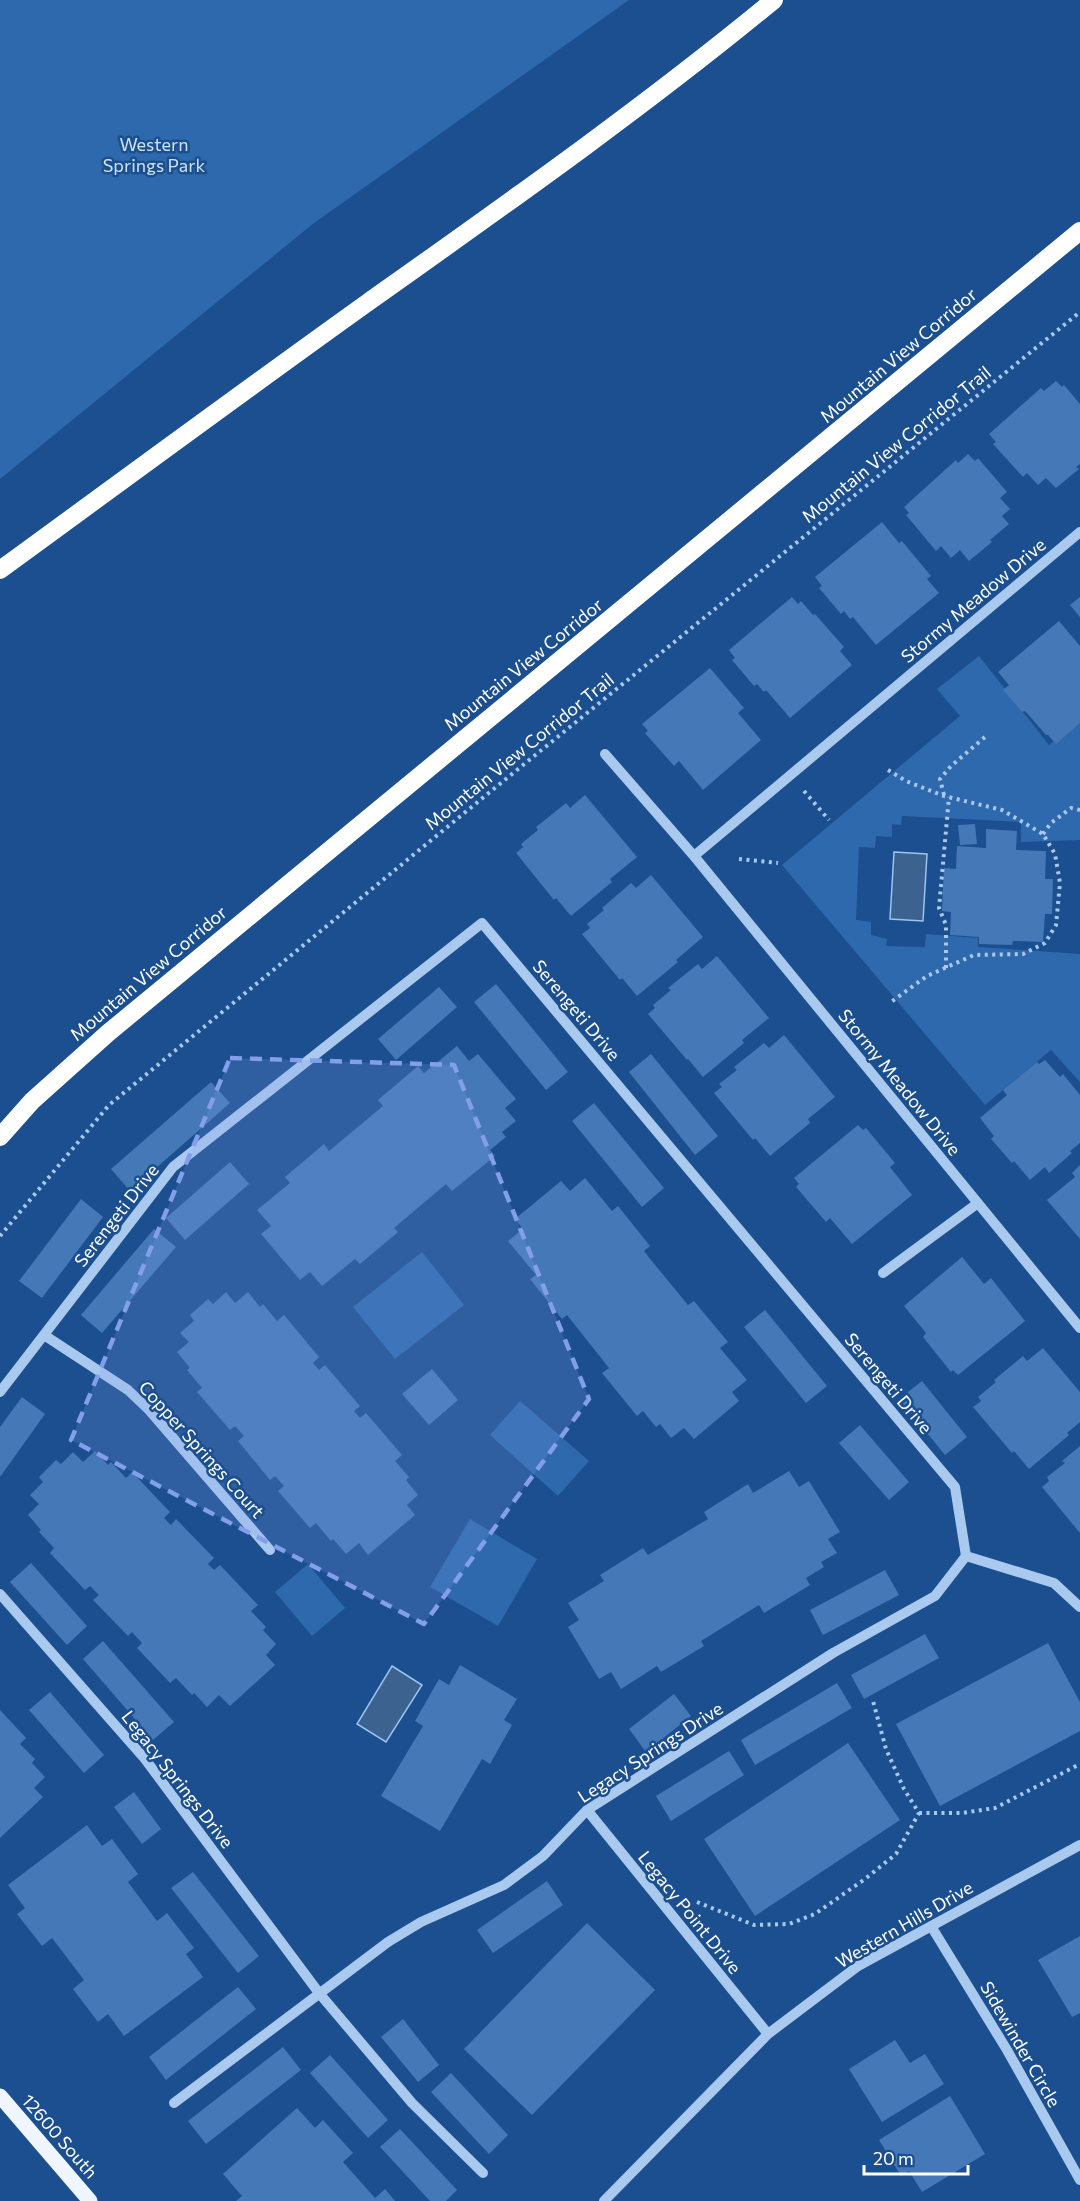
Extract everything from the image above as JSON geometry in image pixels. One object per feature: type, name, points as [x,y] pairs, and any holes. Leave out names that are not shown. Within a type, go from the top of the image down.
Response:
[{"type":"highway","points":[[0,570],[225,405],[552,172],[713,50],[774,0]]},
{"type":"highway","name":"Mountain View Corridor","points":[[0,1137],[32,1101],[108,1033],[1080,231]]},
{"type":"main road","name":"12600 South","points":[[0,2096],[90,2201]]},
{"type":"street","name":"Stormy Meadow Drive","points":[[694,856],[1080,532]]},
{"type":"street","name":"Stormy Meadow Drive","points":[[605,754],[694,856],[1080,1328]]},
{"type":"street","name":"Serengeti Drive","points":[[0,1392],[174,1167],[482,923],[955,1486],[966,1556]]},
{"type":"street","points":[[883,1273],[978,1203]]},
{"type":"street","name":"Copper Springs Court","points":[[44,1335],[128,1390],[149,1410],[270,1550]]},
{"type":"street","points":[[966,1556],[1054,1583],[1080,1607]]},
{"type":"street","name":"Legacy Springs Drive","points":[[174,2103],[388,1942],[422,1922],[504,1885],[543,1856],[587,1810],[833,1653],[935,1596],[966,1556]]},
{"type":"street","name":"Legacy Springs Drive","points":[[0,1594],[145,1759],[319,1993],[412,2103],[483,2173]]},
{"type":"street","name":"Legacy Point Drive","points":[[587,1810],[768,2034]]},
{"type":"street","name":"Western Hills Drive","points":[[604,2201],[768,2034],[858,1966],[1080,1845]]},
{"type":"street","name":"Sidewinder Circle","points":[[931,1926],[1007,2050],[1080,2180]]},
{"type":"path","name":"Mountain View Corridor Trail","points":[[0,1236],[109,1105],[485,795],[1080,312]]},
{"type":"path","points":[[946,968],[946,925],[939,908],[947,796],[940,779],[951,766],[985,738]]},
{"type":"path","points":[[888,770],[906,781],[947,796],[1002,810],[1043,834],[1055,854],[1060,883],[1056,925],[1045,943],[1023,954],[974,955],[927,976],[891,1002]]},
{"type":"path","points":[[790,776],[829,820]]},
{"type":"path","points":[[1043,834],[1051,823],[1071,808],[1080,810]]},
{"type":"path","points":[[739,859],[778,863]]},
{"type":"path","points":[[873,1701],[886,1749],[904,1789],[919,1813]]},
{"type":"path","points":[[919,1813],[962,1813],[995,1808],[1080,1764]]},
{"type":"path","points":[[697,1902],[754,1926],[789,1924],[815,1914],[896,1854],[919,1813]]},
{"type":"highlighted area","points":[[230,1058],[454,1065],[589,1399],[424,1624],[71,1440]]},
{"type":"green space","name":"Western Springs Park","points":[[0,0],[629,0],[314,223],[0,479]]},
{"type":"green space","points":[[979,656],[1049,745],[1080,719],[1080,840],[1021,842],[1021,822],[902,816],[901,825],[892,824],[892,837],[876,836],[875,848],[859,847],[856,920],[871,922],[871,935],[887,939],[886,946],[925,947],[926,934],[978,938],[978,947],[1080,954],[1080,1082],[1051,1050],[985,1105],[782,865],[960,716],[937,689]]},
{"type":"green space","points":[[422,1252],[464,1305],[395,1359],[353,1307]]},
{"type":"green space","points":[[520,1401],[589,1461],[558,1496],[490,1435]]},
{"type":"green space","points":[[470,1519],[537,1559],[498,1626],[430,1587]]},
{"type":"green space","points":[[308,1564],[345,1608],[312,1636],[275,1592]]},
{"type":"shaded area","points":[[894,852],[927,854],[923,921],[890,919]]},
{"type":"shaded area","points":[[392,1666],[422,1685],[386,1742],[357,1724]]},
{"type":"building","points":[[1056,381],[1062,387],[1064,385],[1080,404],[1080,464],[1076,467],[1079,469],[1056,488],[1046,478],[1038,485],[1027,473],[1023,477],[993,444],[996,442],[989,434],[1041,388],[1044,391]]},
{"type":"building","points":[[968,454],[975,461],[978,458],[1007,492],[1000,498],[1010,509],[1002,516],[1009,524],[969,561],[960,550],[951,558],[941,546],[936,551],[906,515],[909,513],[904,507],[956,460],[958,463]]},
{"type":"building","points":[[882,522],[899,543],[902,541],[931,576],[927,579],[939,593],[876,645],[853,617],[850,619],[844,611],[841,614],[819,588],[822,586],[815,577]]},
{"type":"building","points":[[792,597],[798,604],[801,601],[813,615],[815,614],[844,647],[840,651],[852,665],[790,718],[766,690],[764,692],[757,684],[754,686],[732,660],[735,658],[729,650]]},
{"type":"building","points":[[1080,597],[1080,617],[1070,605]]},
{"type":"building","points":[[1059,621],[1080,646],[1080,723],[1056,744],[1025,711],[1022,712],[1003,690],[1009,685],[998,672]]},
{"type":"building","points":[[710,668],[744,708],[738,713],[761,740],[703,790],[679,761],[674,766],[645,733],[648,731],[642,724]]},
{"type":"building","points":[[585,795],[637,857],[610,879],[612,882],[571,916],[556,898],[554,900],[516,853],[523,847],[521,844],[538,830],[536,827],[566,803],[570,808]]},
{"type":"building","points":[[975,824],[977,844],[960,845],[958,825]]},
{"type":"building","points":[[986,829],[1017,831],[1016,850],[1046,851],[1045,879],[1053,879],[1052,914],[1045,914],[1043,942],[1013,941],[1012,945],[979,944],[979,937],[950,935],[951,912],[942,911],[944,868],[956,869],[957,846],[986,848]]},
{"type":"building","points":[[651,875],[703,937],[676,960],[678,962],[637,996],[622,978],[620,980],[582,934],[590,928],[587,924],[604,910],[602,908],[631,883],[636,888]]},
{"type":"building","points":[[717,956],[769,1018],[742,1040],[744,1043],[703,1077],[648,1014],[655,1008],[653,1005],[671,990],[668,988],[698,964],[702,969]]},
{"type":"building","points":[[496,984],[568,1072],[546,1090],[474,1002]]},
{"type":"building","points":[[439,987],[457,1007],[396,1060],[378,1039]]},
{"type":"building","points":[[784,1035],[835,1097],[808,1119],[810,1123],[770,1156],[755,1138],[753,1140],[714,1093],[722,1087],[719,1084],[737,1070],[734,1067],[764,1043],[769,1048]]},
{"type":"building","points":[[457,1046],[469,1061],[478,1054],[516,1099],[505,1108],[516,1121],[502,1132],[506,1137],[490,1150],[495,1156],[452,1191],[446,1184],[394,1228],[398,1232],[360,1264],[355,1259],[322,1286],[310,1272],[300,1280],[261,1234],[271,1226],[257,1210],[290,1183],[285,1177],[324,1144],[329,1151],[383,1106],[378,1100],[418,1066],[424,1073]]},
{"type":"building","points":[[651,1054],[718,1136],[695,1155],[629,1072]]},
{"type":"building","points":[[1045,1060],[1060,1077],[1063,1074],[1080,1095],[1080,1143],[1049,1173],[1045,1167],[1030,1180],[991,1139],[994,1136],[980,1118],[1007,1095],[1003,1090],[1037,1062],[1039,1064]]},
{"type":"building","points":[[211,1082],[230,1103],[130,1191],[111,1169]]},
{"type":"building","points":[[594,1103],[664,1188],[642,1207],[572,1121]]},
{"type":"building","points":[[858,1125],[863,1130],[866,1128],[895,1163],[890,1167],[912,1195],[852,1244],[830,1218],[826,1222],[796,1187],[799,1184],[794,1178]]},
{"type":"building","points":[[230,1162],[249,1184],[185,1240],[166,1218]]},
{"type":"building","points":[[1080,1165],[1080,1239],[1047,1200],[1075,1177],[1072,1173]]},
{"type":"building","points":[[585,1178],[612,1211],[618,1206],[650,1246],[644,1251],[651,1260],[688,1305],[694,1301],[728,1342],[720,1348],[747,1380],[732,1392],[739,1401],[694,1439],[684,1428],[671,1438],[660,1424],[656,1427],[643,1411],[637,1416],[602,1373],[609,1368],[567,1315],[562,1319],[530,1279],[536,1275],[508,1241],[523,1229],[515,1219],[561,1181],[570,1191]]},
{"type":"building","points":[[81,1199],[103,1217],[42,1298],[19,1281]]},
{"type":"building","points":[[154,1229],[176,1247],[102,1333],[81,1315]]},
{"type":"building","points":[[962,1257],[984,1284],[991,1278],[1025,1321],[958,1375],[953,1370],[951,1372],[923,1337],[926,1333],[904,1306]]},
{"type":"building","points":[[226,1292],[235,1303],[248,1292],[260,1307],[263,1304],[277,1321],[284,1315],[319,1357],[313,1363],[319,1370],[325,1365],[360,1406],[354,1411],[360,1418],[366,1413],[402,1455],[395,1461],[409,1477],[406,1480],[418,1495],[407,1505],[415,1515],[368,1555],[359,1543],[346,1554],[316,1523],[310,1528],[278,1491],[284,1486],[275,1476],[270,1480],[238,1441],[244,1436],[235,1426],[230,1430],[197,1392],[202,1388],[187,1370],[190,1368],[177,1352],[189,1342],[180,1333],[194,1321],[190,1315],[208,1299],[213,1304]]},
{"type":"building","points":[[765,1310],[827,1386],[806,1403],[744,1327]]},
{"type":"building","points":[[1043,1348],[1080,1392],[1080,1422],[1067,1433],[1069,1435],[1029,1469],[1014,1451],[1012,1453],[973,1407],[981,1401],[978,1397],[996,1382],[994,1380],[1023,1356],[1027,1361]]},
{"type":"building","points":[[432,1369],[458,1400],[429,1425],[402,1394]]},
{"type":"building","points":[[922,1381],[967,1437],[945,1455],[899,1399]]},
{"type":"building","points":[[22,1397],[45,1414],[0,1477],[0,1427]]},
{"type":"building","points":[[860,1425],[909,1482],[889,1500],[839,1443]]},
{"type":"building","points":[[1080,1446],[1080,1533],[1042,1487],[1049,1481],[1047,1477],[1065,1463],[1062,1461]]},
{"type":"building","points":[[95,1451],[108,1465],[111,1462],[126,1478],[132,1472],[170,1512],[164,1518],[171,1525],[176,1519],[214,1558],[208,1564],[214,1570],[220,1565],[258,1605],[251,1611],[266,1627],[263,1630],[276,1644],[266,1655],[275,1665],[230,1706],[219,1695],[207,1707],[176,1678],[170,1683],[137,1648],[142,1643],[132,1632],[128,1636],[93,1600],[99,1595],[90,1586],[85,1590],[50,1553],[54,1548],[39,1532],[41,1530],[28,1515],[39,1504],[30,1495],[43,1482],[39,1477],[56,1460],[61,1464],[73,1452],[83,1462]]},
{"type":"building","points":[[789,1471],[799,1487],[809,1481],[840,1532],[828,1539],[837,1553],[821,1562],[824,1567],[806,1578],[810,1585],[764,1613],[759,1605],[701,1641],[704,1646],[661,1672],[657,1666],[621,1689],[611,1672],[599,1679],[568,1627],[579,1620],[568,1603],[604,1581],[600,1575],[643,1548],[648,1555],[708,1519],[704,1512],[748,1484],[753,1493]]},
{"type":"building","points":[[31,1563],[87,1626],[67,1645],[10,1582]]},
{"type":"building","points":[[885,1570],[899,1595],[823,1635],[810,1610]]},
{"type":"building","points":[[925,1634],[939,1658],[864,1699],[851,1675]]},
{"type":"building","points":[[103,1641],[174,1722],[153,1740],[83,1659]]},
{"type":"building","points":[[1048,1643],[1080,1702],[1080,1731],[940,1806],[896,1724]]},
{"type":"building","points":[[460,1665],[517,1699],[504,1720],[512,1725],[490,1764],[482,1759],[440,1831],[381,1796],[423,1726],[415,1721],[439,1679],[449,1685]]},
{"type":"building","points":[[837,1683],[852,1708],[755,1765],[741,1740]]},
{"type":"building","points":[[50,1692],[104,1755],[84,1773],[29,1710]]},
{"type":"building","points":[[674,1694],[691,1716],[646,1752],[629,1729]]},
{"type":"building","points":[[0,1710],[26,1738],[20,1744],[35,1759],[32,1763],[45,1777],[34,1788],[43,1797],[0,1838]]},
{"type":"building","points":[[848,1743],[900,1820],[755,1916],[704,1839]]},
{"type":"building","points":[[729,1751],[744,1775],[671,1821],[656,1796]]},
{"type":"building","points":[[134,1792],[161,1829],[142,1844],[114,1807]]},
{"type":"building","points":[[87,1825],[102,1846],[112,1839],[138,1874],[128,1882],[157,1921],[167,1913],[194,1948],[186,1954],[203,1977],[124,2036],[108,2014],[98,2022],[73,1989],[84,1980],[52,1938],[42,1946],[17,1914],[25,1908],[8,1885]]},
{"type":"building","points":[[193,1872],[259,1956],[238,1973],[171,1888]]},
{"type":"building","points":[[547,1881],[563,1905],[493,1953],[477,1930]]},
{"type":"building","points":[[587,1923],[655,1990],[532,2115],[464,2049]]},
{"type":"building","points":[[1080,1936],[1080,2013],[1072,2017],[1038,1960]]},
{"type":"building","points":[[238,1987],[256,2009],[166,2080],[149,2057]]},
{"type":"building","points":[[403,2019],[439,2065],[418,2082],[381,2037]]},
{"type":"building","points":[[895,2040],[910,2063],[925,2054],[944,2084],[882,2122],[849,2069]]},
{"type":"building","points":[[283,2047],[301,2070],[206,2144],[188,2121]]},
{"type":"building","points":[[330,2055],[388,2120],[368,2138],[310,2073]]},
{"type":"building","points":[[451,2073],[508,2135],[489,2154],[431,2092]]},
{"type":"building","points":[[950,2096],[985,2154],[922,2192],[909,2171],[901,2176],[879,2140]]},
{"type":"building","points":[[297,2108],[315,2128],[323,2120],[353,2153],[343,2162],[375,2198],[385,2189],[395,2201],[236,2201],[242,2196],[223,2174]]},
{"type":"building","points":[[400,2129],[457,2190],[446,2201],[430,2201],[380,2147]]}]
